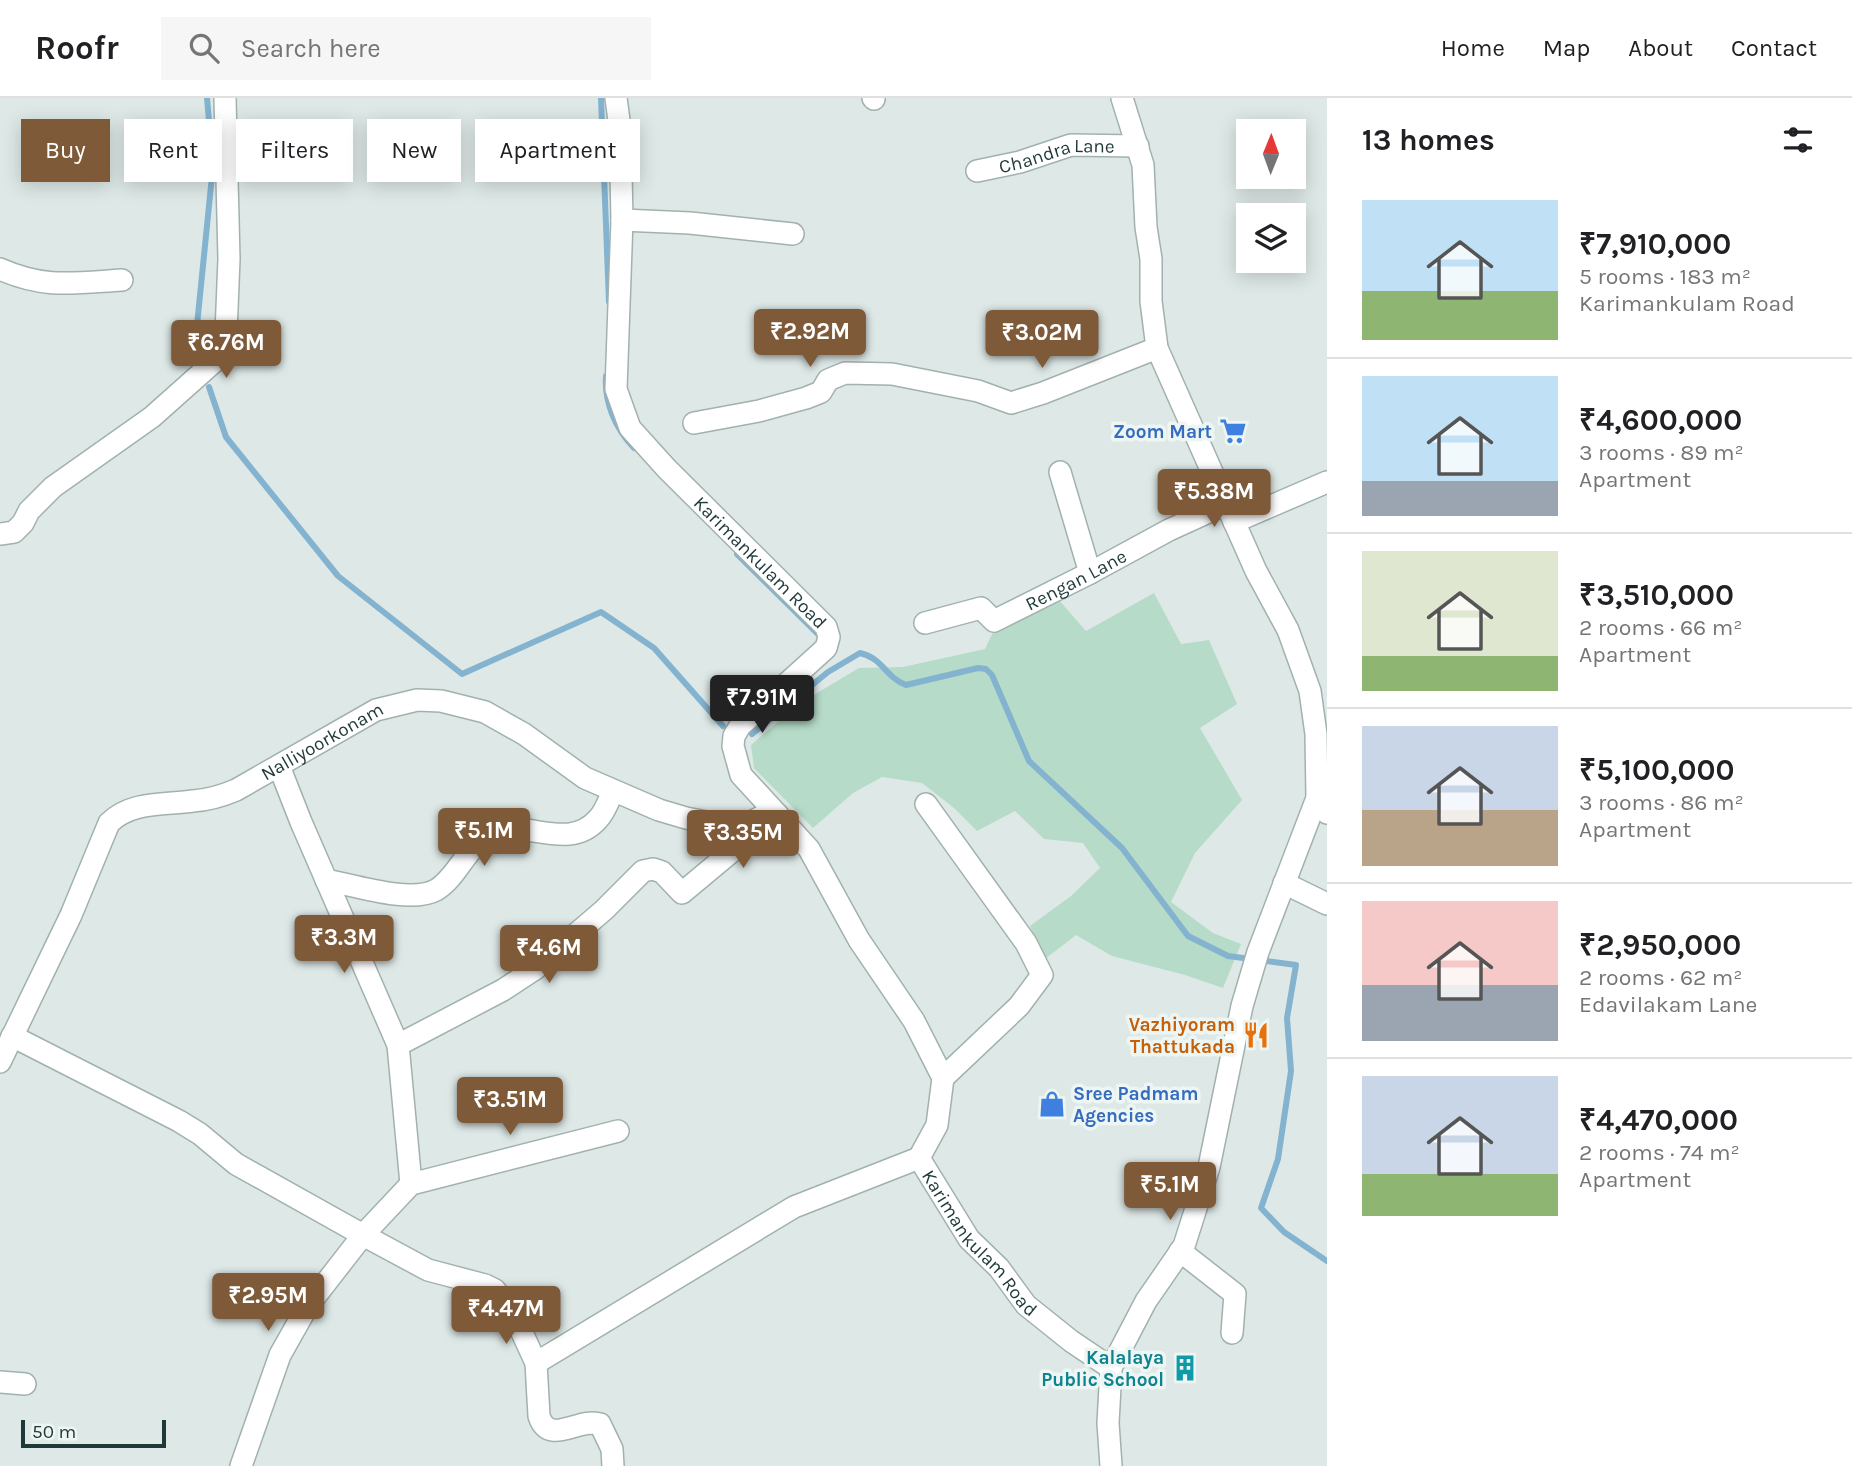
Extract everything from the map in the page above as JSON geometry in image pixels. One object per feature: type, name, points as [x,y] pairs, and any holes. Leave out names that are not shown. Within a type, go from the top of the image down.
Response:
[{"type":"street","points":[[0,534],[14,532],[29,511],[53,488],[152,417],[216,360],[226,333],[227,320],[229,258],[225,98]]},
{"type":"street","name":"Karimankulam Road","points":[[616,98],[620,128],[622,220],[617,389],[629,428],[686,489],[825,626],[829,638],[826,648],[740,726],[734,736],[733,746],[740,775],[809,849],[859,940],[914,1021],[943,1078],[937,1125],[919,1158],[969,1239],[999,1268],[1026,1305],[1071,1341],[1111,1368]]},
{"type":"street","points":[[1111,1466],[1108,1423],[1111,1368],[1146,1301],[1181,1251],[1209,1167],[1242,1006],[1256,960],[1284,883],[1322,795],[1310,691],[1288,630],[1256,571],[1157,348],[1151,302],[1151,259],[1146,227],[1143,165],[1122,98]]},
{"type":"street","name":"Chandra Lane","points":[[977,171],[1020,162],[1071,145],[1138,146]]},
{"type":"street","points":[[622,220],[690,223],[793,234]]},
{"type":"street","points":[[0,269],[24,280],[59,284],[122,280]]},
{"type":"street","points":[[694,423],[759,411],[806,398],[821,392],[828,380],[845,373],[892,374],[978,391],[1011,402],[1043,393],[1157,348]]},
{"type":"street","points":[[1060,472],[1090,573]]},
{"type":"street","name":"Rengan Lane","points":[[925,623],[981,608],[994,621],[1169,530],[1327,482]]},
{"type":"street","name":"Nalliyoorkonam","points":[[0,1062],[71,915],[109,823],[117,815],[135,807],[218,797],[236,790],[376,710],[417,700],[441,701],[485,712],[524,734],[585,778],[673,814],[732,827],[745,825],[765,815],[777,814]]},
{"type":"street","points":[[279,766],[398,1045],[411,1184]]},
{"type":"street","points":[[326,880],[403,895],[419,895],[436,890],[480,840],[494,830],[530,830],[566,835],[580,832],[599,818],[613,791]]},
{"type":"street","points":[[926,804],[1026,943],[1042,975],[1019,1006],[943,1078]]},
{"type":"street","points":[[398,1045],[503,990],[535,969],[604,910],[643,871],[653,869],[663,872],[682,893],[777,814]]},
{"type":"street","points":[[1284,883],[1327,904]]},
{"type":"street","points":[[12,1036],[179,1121],[200,1134],[236,1164],[428,1270],[495,1290],[519,1326],[536,1363],[539,1416],[542,1424],[547,1430],[554,1431],[587,1423],[600,1424],[612,1449],[613,1466]]},
{"type":"street","points":[[241,1466],[280,1355],[306,1307],[363,1235],[411,1184],[618,1131]]},
{"type":"street","points":[[536,1363],[794,1207],[919,1158]]},
{"type":"street","points":[[1181,1251],[1235,1294],[1232,1333]]},
{"type":"street","points":[[0,1382],[24,1384]]},
{"type":"green space","points":[[1154,593],[1181,644],[1209,640],[1237,704],[1200,728],[1242,800],[1195,853],[1171,902],[1213,933],[1241,944],[1223,988],[1112,956],[1076,935],[1045,959],[1030,926],[1071,896],[1100,868],[1083,843],[1044,839],[1015,811],[977,831],[954,808],[922,783],[882,777],[853,793],[813,828],[754,768],[751,745],[797,705],[859,668],[903,667],[985,649],[995,628],[1058,599],[1086,631]]},
{"type":"waterway","points":[[199,355],[195,345],[213,166],[207,98]]},
{"type":"waterway","points":[[601,98],[609,302]]},
{"type":"waterway","points":[[606,376],[612,415],[634,448]]},
{"type":"waterway","points":[[209,387],[226,437],[338,576],[462,674],[601,612],[654,648],[723,726]]},
{"type":"waterway","points":[[737,554],[818,634]]},
{"type":"waterway","points":[[752,734],[828,672],[860,653],[874,659],[906,685],[978,668],[986,669],[992,675],[1029,761],[1122,848],[1188,936],[1228,956],[1296,965],[1287,1018],[1291,1071],[1278,1159],[1261,1208],[1284,1232],[1327,1261]]},
{"type":"place","name":"Zoom Mart","points":[[1233,431]]},
{"type":"place","name":"Vazhiyoram Thattukada","points":[[1256,1035]]},
{"type":"place","name":"Sree Padmam Agencies","points":[[1052,1104]]},
{"type":"place","name":"Kalalaya Public School","points":[[1185,1368]]}]
